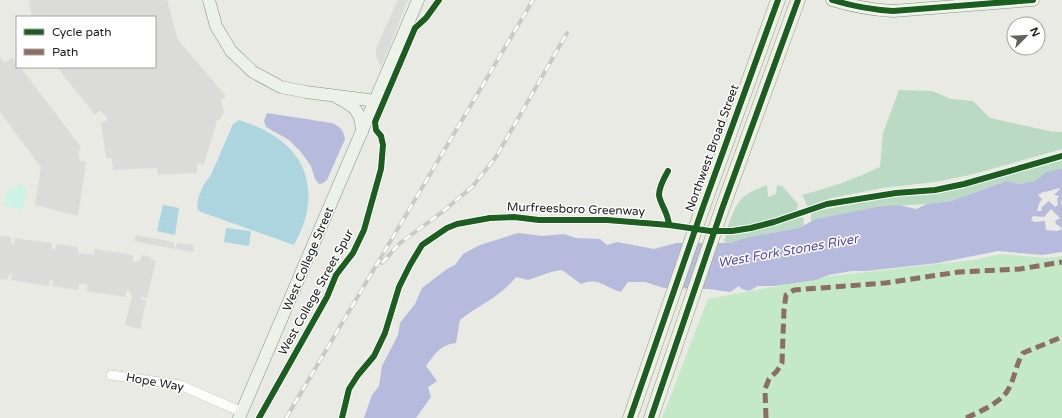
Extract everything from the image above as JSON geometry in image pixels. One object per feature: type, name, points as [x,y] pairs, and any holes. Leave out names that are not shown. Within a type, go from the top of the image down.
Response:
[{"type":"main road","points":[[209,0],[216,26],[231,51],[253,72],[281,87],[306,92],[376,101]]},
{"type":"main road","name":"West College Street","points":[[240,415],[362,134],[418,0]]},
{"type":"main road","name":"Northwest Broad Street","points":[[630,418],[703,207],[778,0]]},
{"type":"main road","points":[[651,418],[722,209],[798,0]]},
{"type":"main road","points":[[832,0],[854,7],[893,11],[1033,0]]},
{"type":"main road","points":[[331,95],[349,104],[358,113],[361,120],[362,134]]},
{"type":"street","name":"Hope Way","points":[[111,375],[180,385],[240,415]]},
{"type":"green space","points":[[899,90],[932,91],[951,99],[973,101],[990,118],[1054,132],[1062,132],[1062,149],[970,175],[935,182],[882,188],[832,198],[808,207],[802,195],[842,183],[880,167],[883,133]]},
{"type":"green space","points":[[1062,159],[1062,169],[1046,172],[1035,181],[1018,184],[1007,181],[951,201],[876,207],[816,219],[811,222],[811,212],[894,196],[936,194],[982,183]]},
{"type":"green space","points":[[767,185],[768,197],[776,194],[777,185],[782,186],[798,204],[796,212],[762,223],[727,228],[740,200],[744,196]]},
{"type":"green space","points":[[803,217],[804,225],[799,228],[749,237],[729,243],[724,242],[726,234],[758,230],[790,219]]},
{"type":"green space","points":[[1001,254],[1045,258],[1062,256],[1062,418],[662,418],[708,299],[832,276],[973,260]]},
{"type":"shaded area","points":[[29,0],[167,0],[178,40],[226,96],[221,100],[224,112],[221,118],[216,121],[204,165],[197,164],[197,173],[158,175],[157,168],[113,170],[112,158],[106,158],[101,123],[106,121],[107,118],[100,110],[95,115],[58,68],[156,68],[156,16],[32,16]]},
{"type":"shaded area","points":[[398,0],[408,0],[381,67],[376,57],[376,48]]},
{"type":"shaded area","points":[[12,57],[16,63],[16,68],[21,68],[81,147],[78,152],[80,161],[86,162],[78,216],[35,205],[41,167],[0,112],[0,58],[5,63]]},
{"type":"shaded area","points":[[239,120],[272,134],[285,144],[296,156],[303,169],[307,184],[308,201],[305,220],[294,245],[198,210],[197,206],[201,191],[211,175],[233,124]]},
{"type":"shaded area","points":[[21,182],[27,190],[23,210],[5,206],[7,191]]},
{"type":"shaded area","points":[[163,205],[179,208],[175,235],[157,231]]},
{"type":"shaded area","points":[[226,228],[251,231],[249,246],[224,242]]},
{"type":"shaded area","points":[[136,235],[174,242],[174,249],[134,241]]},
{"type":"shaded area","points":[[0,236],[11,237],[12,244],[14,243],[15,238],[52,243],[53,250],[55,249],[56,244],[78,247],[78,253],[94,255],[95,249],[133,255],[134,262],[139,261],[142,255],[156,260],[147,298],[140,298],[146,301],[140,329],[125,325],[132,296],[129,291],[126,291],[125,297],[87,291],[88,285],[84,284],[79,284],[78,290],[52,286],[53,282],[50,280],[49,286],[11,280],[12,275],[10,273],[8,280],[0,279]]},
{"type":"shaded area","points":[[177,243],[193,245],[194,252],[175,249]]},
{"type":"water","points":[[267,113],[332,123],[341,129],[345,139],[327,180],[319,184],[315,179],[311,166],[301,152],[289,140],[266,127],[264,121]]},
{"type":"water","name":"West Fork Stones River","points":[[1062,169],[1062,228],[1056,224],[1055,221],[1060,218],[1051,209],[1044,217],[1033,216],[1031,220],[1035,222],[1045,221],[1046,230],[1057,231],[1062,229],[1062,252],[1042,255],[998,251],[938,263],[866,271],[852,271],[829,275],[816,280],[774,286],[758,286],[749,291],[742,289],[739,286],[730,292],[709,289],[664,288],[645,282],[628,282],[621,292],[597,282],[587,282],[581,284],[562,270],[528,280],[516,277],[496,296],[460,320],[456,343],[442,348],[435,354],[426,366],[437,381],[428,387],[431,397],[416,418],[364,418],[372,395],[379,386],[382,366],[398,335],[400,323],[415,304],[422,288],[447,269],[455,265],[463,254],[480,245],[518,233],[543,236],[564,234],[576,238],[600,239],[607,245],[617,242],[654,249],[676,243],[729,243],[749,237],[799,228],[816,219],[876,207],[899,205],[916,209],[927,204],[951,201],[1007,181],[1018,184],[1035,181],[1046,172]],"holes":[[[1058,188],[1060,189],[1054,195],[1059,196],[1057,199],[1058,205],[1055,207],[1049,201],[1041,208],[1042,211],[1037,211],[1042,199],[1038,195],[1043,192]]]},
{"type":"railway","points":[[286,418],[533,0]]},
{"type":"railway","points":[[382,263],[400,243],[441,213],[472,187],[496,157],[567,33]]},
{"type":"marked path","points":[[766,418],[765,389],[769,379],[782,363],[786,295],[794,290],[885,283],[959,272],[1020,269],[1062,262]]},
{"type":"marked path","points":[[966,418],[1002,398],[1011,384],[1023,353],[1062,337]]},
{"type":"cycle path","name":"West College Street Spur","points":[[259,418],[327,297],[336,275],[353,253],[364,230],[381,169],[383,145],[381,136],[376,130],[375,122],[415,28],[426,18],[439,0]]},
{"type":"cycle path","points":[[630,418],[703,207],[778,0]]},
{"type":"cycle path","points":[[651,418],[722,209],[798,0]]},
{"type":"cycle path","points":[[832,0],[877,10],[893,11],[1033,0]]},
{"type":"cycle path","name":"Murfreesboro Greenway","points":[[342,418],[349,389],[358,375],[374,356],[385,333],[399,287],[410,265],[422,245],[447,228],[457,224],[490,218],[514,217],[539,220],[607,220],[669,225],[710,231],[732,231],[774,222],[827,204],[896,193],[935,190],[964,184],[1062,156]]},
{"type":"cycle path","points":[[668,171],[663,180],[659,195],[669,225]]}]
